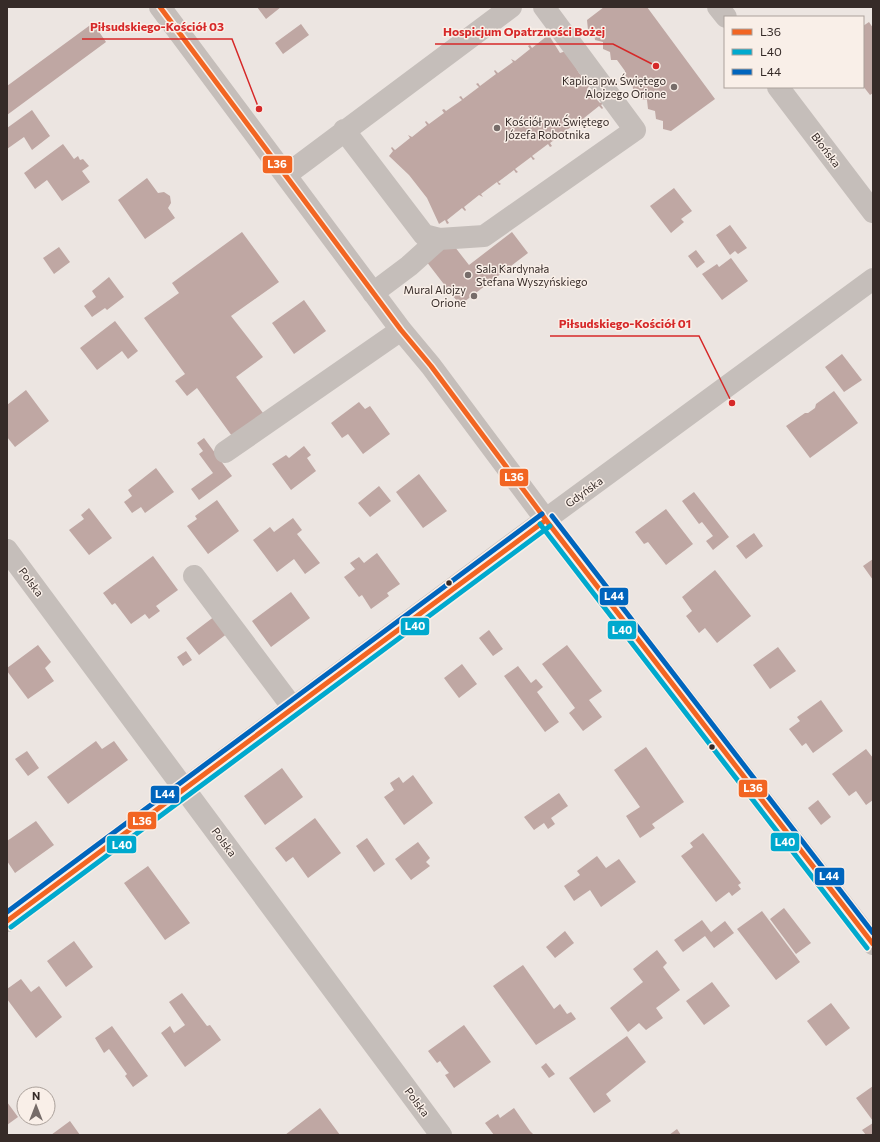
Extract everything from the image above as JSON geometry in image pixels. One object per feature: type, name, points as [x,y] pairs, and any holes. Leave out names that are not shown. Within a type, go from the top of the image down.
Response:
[{"type":"street","points":[[160,7],[401,330],[431,366],[546,520],[873,944]]},
{"type":"street","points":[[286,175],[344,130],[511,7]]},
{"type":"street","points":[[344,130],[424,235],[439,239],[484,236],[635,130],[544,7]]},
{"type":"street","points":[[718,7],[725,16]]},
{"type":"street","name":"Błońska","points":[[779,88],[873,212]]},
{"type":"street","points":[[373,293],[409,266],[439,239]]},
{"type":"street","name":"Gdyńska","points":[[7,921],[873,279]]},
{"type":"street","points":[[225,452],[401,330]]},
{"type":"street","name":"Polska","points":[[7,550],[186,789],[441,1135]]},
{"type":"street","points":[[194,576],[293,708]]},
{"type":"building","points":[[257,7],[281,7],[266,19]]},
{"type":"building","points":[[604,7],[647,7],[715,99],[671,131],[663,129],[663,121],[656,119],[655,111],[648,109],[647,100],[641,99],[640,92],[633,89],[632,80],[626,79],[625,71],[617,60],[611,60],[610,52],[603,49],[603,42],[595,40],[594,31],[588,30],[587,20]]},
{"type":"building","points":[[869,22],[873,28],[873,93],[870,95],[864,87],[864,25]]},
{"type":"building","points":[[93,23],[106,42],[7,115],[7,86]]},
{"type":"building","points":[[301,24],[309,35],[283,54],[275,43]]},
{"type":"building","name":"Kościół pw. Świętego Józefa Robotnika","points":[[547,32],[549,35],[552,33],[553,34],[550,37],[560,53],[566,51],[579,73],[591,84],[587,89],[600,103],[603,101],[604,103],[601,105],[603,108],[602,109],[599,106],[584,118],[586,121],[585,122],[582,119],[567,130],[568,135],[565,132],[550,143],[552,146],[550,147],[548,144],[532,156],[535,159],[533,160],[531,157],[515,169],[518,172],[516,173],[514,170],[498,182],[501,184],[499,185],[497,182],[481,194],[483,197],[479,195],[464,207],[466,210],[465,211],[462,208],[447,220],[449,223],[447,224],[445,220],[439,224],[427,198],[409,175],[389,156],[393,151],[391,148],[392,147],[395,150],[410,138],[408,135],[412,137],[427,125],[425,122],[426,121],[429,124],[444,113],[442,110],[444,109],[446,111],[462,100],[459,97],[461,96],[463,99],[479,87],[476,84],[478,83],[480,86],[496,74],[494,71],[495,70],[498,73],[513,62],[511,59],[515,61],[530,49],[528,46],[530,45],[532,48],[547,36],[545,33]]},
{"type":"building","points":[[32,110],[50,136],[32,150],[24,137],[7,149],[7,128]]},
{"type":"building","points":[[63,144],[74,159],[78,156],[80,160],[83,159],[89,166],[82,171],[90,182],[62,201],[47,180],[35,189],[24,173]]},
{"type":"building","points":[[147,178],[158,193],[164,192],[170,196],[171,203],[168,208],[175,218],[145,239],[118,200]]},
{"type":"building","points":[[674,188],[692,211],[681,219],[684,222],[671,233],[650,206]]},
{"type":"building","points":[[730,225],[747,248],[738,254],[735,251],[730,255],[716,235]]},
{"type":"building","points":[[242,232],[279,282],[231,316],[263,357],[236,377],[263,413],[232,436],[197,388],[187,396],[175,381],[185,374],[144,318],[179,293],[172,283]]},
{"type":"building","name":"Sala Kardynała Stefana Wyszyńskiego","points":[[512,232],[528,253],[460,305],[426,261],[451,242],[469,265]]},
{"type":"building","points":[[59,247],[70,262],[54,274],[43,258]]},
{"type":"building","points":[[696,250],[705,262],[697,268],[688,256]]},
{"type":"building","points":[[731,258],[748,281],[722,300],[702,274],[717,264],[719,267]]},
{"type":"building","points":[[109,277],[124,297],[107,310],[105,308],[92,317],[84,306],[96,297],[92,291]]},
{"type":"building","points":[[304,300],[326,331],[294,354],[272,323]]},
{"type":"building","points":[[115,321],[138,351],[128,359],[122,351],[97,370],[80,348]]},
{"type":"building","points":[[842,354],[862,380],[844,392],[825,367]]},
{"type":"building","points":[[26,390],[49,421],[15,447],[7,437],[7,405]]},
{"type":"building","points":[[834,391],[858,423],[810,458],[786,426],[815,408],[816,404]]},
{"type":"building","points":[[359,402],[365,409],[370,406],[390,434],[363,454],[348,434],[342,438],[331,423]]},
{"type":"building","points":[[204,438],[232,476],[199,500],[191,489],[213,473],[199,454],[203,451],[197,443]]},
{"type":"building","points":[[304,446],[311,455],[307,458],[316,471],[291,490],[272,464],[286,455],[289,458]]},
{"type":"building","points":[[156,468],[174,492],[145,513],[141,507],[132,513],[124,502],[132,496],[128,490]]},
{"type":"building","points":[[419,474],[447,511],[423,528],[396,492]]},
{"type":"building","points":[[379,486],[391,501],[370,517],[358,503]]},
{"type":"building","points":[[694,492],[729,537],[713,550],[706,541],[713,536],[702,522],[699,524],[682,501]]},
{"type":"building","points":[[217,500],[239,531],[208,554],[187,526],[197,519],[195,516]]},
{"type":"building","points":[[89,508],[112,538],[89,555],[69,530],[84,519],[81,515]]},
{"type":"building","points":[[666,509],[693,544],[666,565],[648,542],[644,544],[635,532]]},
{"type":"building","points":[[293,518],[302,530],[297,534],[320,563],[305,574],[294,559],[277,572],[253,540],[270,527],[274,532]]},
{"type":"building","points":[[754,533],[763,546],[746,559],[736,546]]},
{"type":"building","points":[[377,553],[400,584],[387,593],[389,596],[371,609],[362,595],[359,597],[344,577],[355,569],[350,563],[359,557],[364,563]]},
{"type":"building","points":[[153,556],[178,590],[156,606],[160,611],[149,619],[145,614],[131,624],[115,603],[112,605],[103,593]]},
{"type":"building","points":[[873,559],[873,580],[863,566]]},
{"type":"building","points":[[715,570],[751,616],[717,643],[705,628],[699,633],[686,616],[692,611],[682,597]]},
{"type":"building","points":[[291,592],[310,618],[271,647],[252,621]]},
{"type":"building","points":[[215,616],[228,633],[199,655],[186,638]]},
{"type":"building","points":[[489,630],[503,649],[493,656],[479,638]]},
{"type":"building","points":[[38,645],[51,662],[45,668],[54,681],[28,699],[7,671],[7,668]]},
{"type":"building","points":[[567,645],[602,691],[589,700],[602,717],[583,731],[569,713],[575,708],[542,664]]},
{"type":"building","points":[[778,647],[796,671],[770,689],[753,665]]},
{"type":"building","points":[[186,651],[192,660],[183,666],[177,657]]},
{"type":"building","points":[[462,664],[477,684],[459,698],[444,678]]},
{"type":"building","points":[[518,666],[531,683],[536,679],[543,687],[537,692],[559,722],[545,732],[504,676]]},
{"type":"building","points":[[821,700],[843,731],[813,753],[806,743],[802,746],[789,729],[800,721],[797,717]]},
{"type":"building","points":[[96,741],[102,749],[114,741],[128,760],[68,804],[47,777]]},
{"type":"building","points":[[646,747],[684,802],[652,824],[655,828],[640,838],[626,816],[640,807],[614,770]]},
{"type":"building","points":[[866,749],[873,758],[873,800],[866,805],[856,791],[849,796],[832,774]]},
{"type":"building","points":[[27,751],[39,768],[28,776],[15,759]]},
{"type":"building","points":[[282,768],[303,797],[265,825],[244,796]]},
{"type":"building","points":[[413,775],[433,803],[404,825],[384,797],[394,790],[390,783],[399,777],[403,783]]},
{"type":"building","points":[[559,793],[568,806],[551,818],[555,824],[548,829],[544,823],[534,830],[524,817]]},
{"type":"building","points":[[818,800],[831,817],[821,825],[808,808]]},
{"type":"building","points":[[315,818],[341,853],[308,878],[293,857],[286,862],[275,848]]},
{"type":"building","points":[[36,821],[54,845],[15,873],[7,861],[7,841]]},
{"type":"building","points":[[703,833],[741,883],[738,885],[741,889],[732,896],[729,892],[716,902],[681,856],[693,847],[690,843]]},
{"type":"building","points":[[367,838],[385,864],[374,872],[356,846]]},
{"type":"building","points":[[418,842],[430,858],[426,862],[430,866],[411,880],[395,859]]},
{"type":"building","points":[[597,856],[606,868],[619,859],[636,882],[601,907],[590,890],[574,901],[564,886],[580,875],[577,871]]},
{"type":"building","points":[[148,866],[190,923],[165,940],[124,883]]},
{"type":"building","points":[[784,908],[811,943],[796,954],[770,919]]},
{"type":"building","points":[[762,911],[800,962],[776,980],[737,929]]},
{"type":"building","points":[[702,920],[711,932],[725,921],[734,933],[714,948],[705,936],[683,952],[674,940]]},
{"type":"building","points":[[565,931],[574,943],[555,958],[546,947]]},
{"type":"building","points":[[74,941],[93,967],[66,987],[47,961]]},
{"type":"building","points":[[657,950],[667,963],[663,967],[680,990],[656,1008],[663,1018],[646,1030],[639,1023],[628,1032],[610,1008],[643,982],[633,969]]},
{"type":"building","points":[[523,965],[554,1009],[560,1004],[567,1014],[571,1012],[576,1019],[536,1045],[493,986]]},
{"type":"building","points":[[21,979],[31,992],[39,986],[62,1017],[36,1038],[7,999],[7,989]]},
{"type":"building","points":[[712,982],[730,1006],[704,1025],[686,1001]]},
{"type":"building","points":[[182,993],[207,1026],[210,1025],[221,1040],[185,1067],[161,1033],[170,1026],[174,1033],[185,1025],[169,1002]]},
{"type":"building","points":[[831,1003],[850,1028],[826,1046],[807,1021]]},
{"type":"building","points":[[464,1025],[491,1062],[454,1088],[445,1075],[449,1073],[440,1061],[437,1063],[428,1051]]},
{"type":"building","points":[[112,1026],[148,1076],[133,1087],[125,1076],[127,1074],[109,1049],[104,1053],[95,1038]]},
{"type":"building","points":[[627,1036],[646,1062],[606,1094],[611,1101],[594,1113],[569,1078]]},
{"type":"building","points":[[546,1063],[555,1074],[549,1078],[541,1067]]},
{"type":"building","points":[[873,1086],[873,1121],[856,1098]]},
{"type":"building","points":[[7,1102],[16,1114],[16,1118],[7,1125]]},
{"type":"building","points":[[320,1108],[340,1135],[285,1135]]},
{"type":"building","points":[[514,1108],[534,1135],[494,1135],[485,1123],[498,1114],[500,1118]]},
{"type":"building","points":[[70,1121],[80,1135],[51,1135]]},
{"type":"building","points":[[873,1123],[873,1135],[866,1135],[862,1130]]},
{"type":"building","points":[[677,1129],[681,1135],[669,1135]]},
{"type":"transit line","name":"L36","points":[[160,7],[401,330],[431,366],[546,520],[873,944]]},
{"type":"transit line","name":"L44","points":[[7,912],[542,514]]},
{"type":"transit line","name":"L44","points":[[552,516],[873,933]]},
{"type":"transit line","name":"L36","points":[[7,921],[546,520]]},
{"type":"transit line","name":"L40","points":[[540,524],[867,948]]},
{"type":"transit line","name":"L40","points":[[11,927],[550,526]]},
{"type":"place","name":"Hospicjum Opatrzności Bożej","points":[[656,66]]},
{"type":"place","name":"Kaplica pw. Świętego Alojzego Orione","points":[[674,87]]},
{"type":"place","name":"Piłsudskiego-Kościół 03","points":[[259,109]]},
{"type":"place","name":"Kościół pw. Świętego Józefa Robotnika","points":[[497,128]]},
{"type":"place","name":"Sala Kardynała Stefana Wyszyńskiego","points":[[468,275]]},
{"type":"place","name":"Mural Alojzy Orione","points":[[474,296]]},
{"type":"place","name":"Piłsudskiego-Kościół 01","points":[[732,403]]}]
